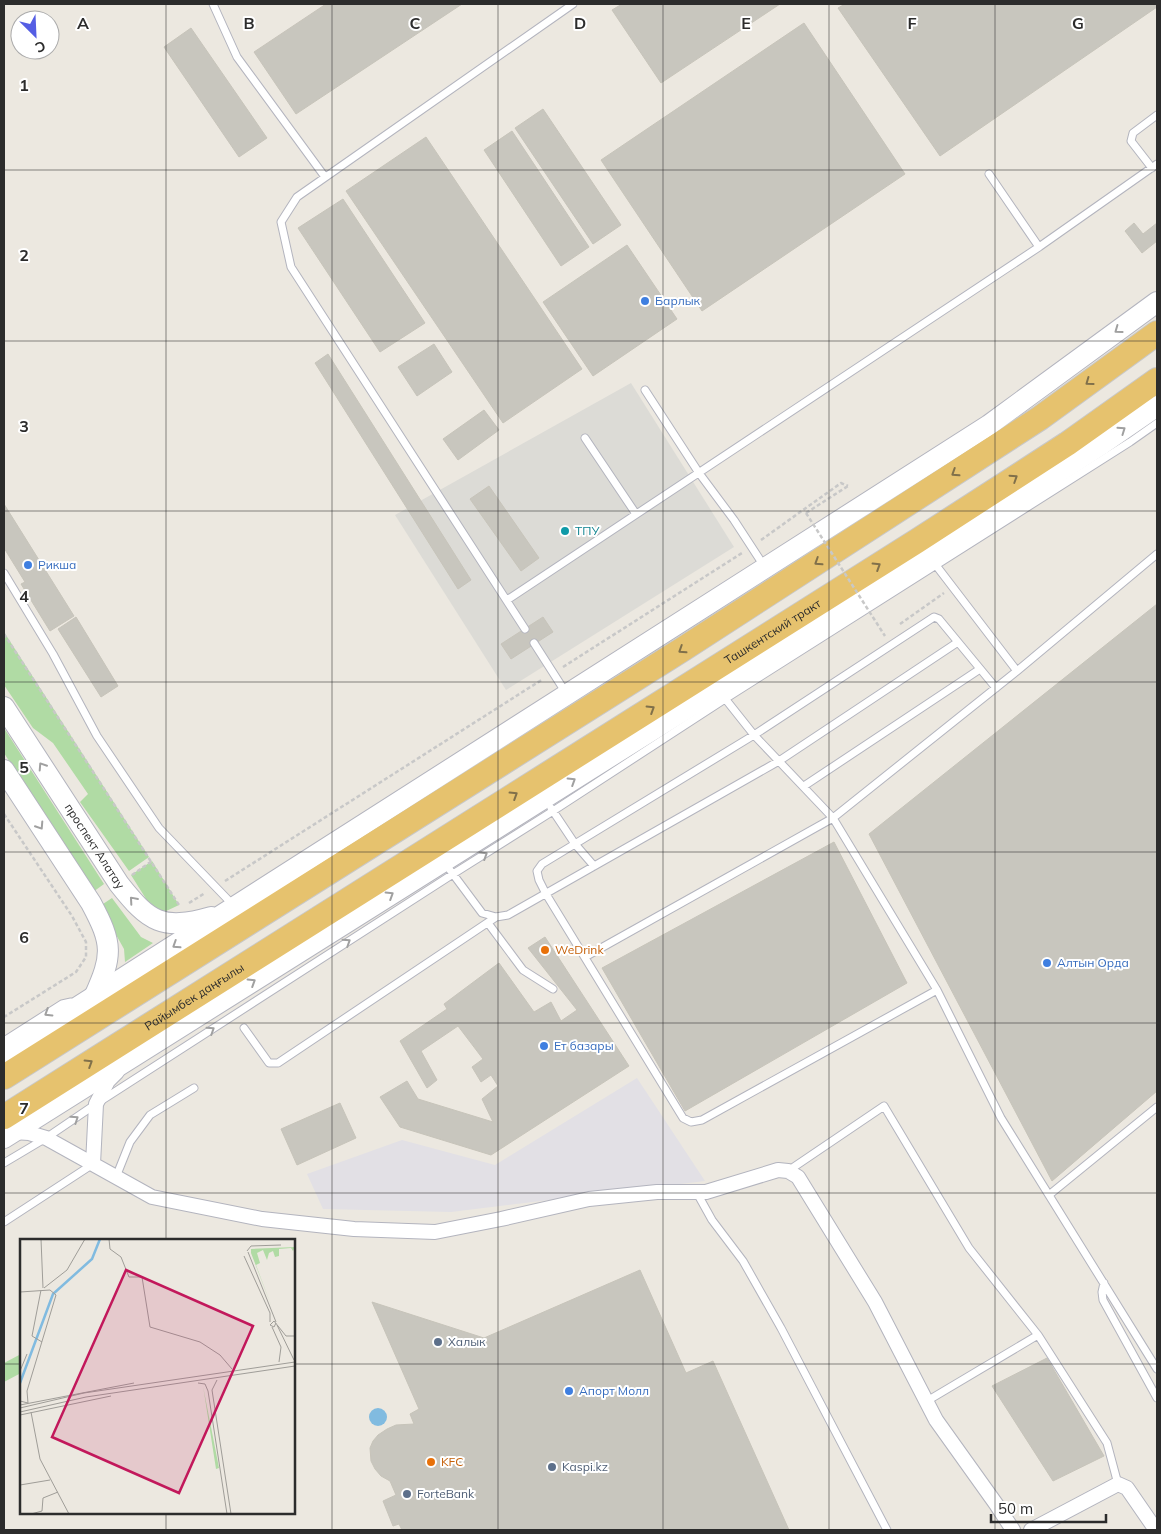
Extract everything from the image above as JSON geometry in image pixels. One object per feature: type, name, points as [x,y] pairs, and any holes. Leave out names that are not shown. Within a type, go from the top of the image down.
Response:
[{"type":"highway","points":[[4,1076],[691,644],[1040,418],[1157,333]]},
{"type":"highway","name":"Ташкентский тракт","points":[[384,877],[925,536],[1067,444],[1157,380]]},
{"type":"highway","name":"Райымбек даңғылы","points":[[7,1129],[384,877]]},
{"type":"main road","points":[[4,1054],[563,689],[762,562],[989,425],[1157,302]]},
{"type":"main road","points":[[7,1129],[132,1057],[448,868],[549,805],[933,561],[1157,406]]},
{"type":"main road","name":"проспект Алатау","points":[[4,707],[119,884],[136,905],[151,918],[169,924],[191,923],[235,904]]},
{"type":"main road","points":[[4,770],[91,903],[103,926],[108,945],[107,964],[94,997]]},
{"type":"street","points":[[93,1164],[96,1104],[108,1081],[132,1057]]},
{"type":"street","points":[[7,1129],[46,1138],[152,1197],[262,1218],[354,1229],[435,1232],[501,1220],[589,1199],[657,1192],[706,1192],[778,1170],[788,1171],[798,1177],[876,1302],[936,1420],[1013,1530]]},
{"type":"street","points":[[1030,1530],[1118,1484],[1127,1488],[1156,1530]]},
{"type":"lane","points":[[213,4],[237,57],[325,177]]},
{"type":"lane","points":[[525,629],[291,267],[281,222],[297,197],[573,4]]},
{"type":"lane","points":[[507,600],[1039,247],[1155,166],[1131,141],[1131,137],[1133,133],[1157,116]]},
{"type":"lane","points":[[989,174],[1039,247]]},
{"type":"lane","points":[[1003,405],[1027,390],[1054,378]]},
{"type":"lane","points":[[645,390],[699,473],[762,562]]},
{"type":"lane","points":[[1017,671],[933,561],[1130,442],[1157,423]]},
{"type":"lane","points":[[584,438],[636,514]]},
{"type":"lane","points":[[585,957],[833,818],[1017,671],[1157,554]]},
{"type":"lane","points":[[4,573],[53,654],[96,736],[159,828],[215,887],[235,904]]},
{"type":"lane","points":[[937,990],[702,1120],[691,1122],[683,1118],[546,894],[538,880],[537,871],[542,864],[754,735],[934,617],[939,620],[996,688]]},
{"type":"lane","points":[[244,1028],[269,1063],[278,1063],[496,918],[508,915],[546,894],[779,760],[958,642]]},
{"type":"lane","points":[[534,643],[563,689]]},
{"type":"lane","points":[[804,786],[980,668]]},
{"type":"lane","points":[[722,694],[754,735],[833,818],[937,990],[1001,1118],[1157,1369]]},
{"type":"lane","points":[[549,805],[575,844],[594,866]]},
{"type":"lane","points":[[4,1164],[46,1138],[448,868],[482,913],[496,918]]},
{"type":"lane","points":[[488,923],[523,970],[553,989]]},
{"type":"lane","points":[[4,1041],[62,1004],[94,997]]},
{"type":"lane","points":[[116,1177],[130,1142],[150,1115],[194,1088]]},
{"type":"lane","points":[[788,1171],[884,1106],[969,1248],[1038,1335],[1107,1443],[1118,1484]]},
{"type":"lane","points":[[1049,1195],[1157,1107]]},
{"type":"lane","points":[[4,1222],[93,1164]]},
{"type":"lane","points":[[697,1192],[712,1220],[743,1261],[781,1328],[887,1530]]},
{"type":"lane","points":[[1104,1284],[1103,1300],[1157,1398]]},
{"type":"lane","points":[[927,1401],[1038,1335]]},
{"type":"path","points":[[4,634],[179,905],[186,905],[215,887],[752,547],[841,483],[848,486],[806,513],[885,636]]},
{"type":"path","points":[[899,625],[952,587]]},
{"type":"path","points":[[4,814],[72,916],[86,942],[86,957],[76,972],[4,1017]]},
{"type":"path","points":[[131,876],[152,861]]},
{"type":"shaded area","name":"ТПУ","points":[[631,383],[734,547],[506,690],[395,515]]},
{"type":"shaded area","points":[[637,1078],[705,1181],[451,1212],[323,1209],[307,1174],[402,1140],[495,1165]]},
{"type":"green space","points":[[4,632],[149,857],[129,871],[80,802],[88,794],[53,743],[33,728],[4,685]]},
{"type":"green space","points":[[4,728],[104,884],[93,892],[4,753]]},
{"type":"green space","points":[[152,861],[179,905],[162,913],[148,902],[131,875]]},
{"type":"green space","points":[[112,898],[141,937],[153,943],[125,962],[124,949],[100,906]]},
{"type":"green space","points":[[20,1355],[20,1374],[4,1382],[4,1363]]},
{"type":"water","points":[[374,1408],[382,1408],[387,1413],[385,1424],[374,1426],[369,1421],[369,1413]]},
{"type":"building","points":[[326,4],[462,4],[296,114],[254,52]]},
{"type":"building","points":[[622,4],[780,4],[661,83],[612,10]]},
{"type":"building","points":[[845,4],[1157,4],[1157,7],[940,156],[838,8]]},
{"type":"building","points":[[804,23],[905,174],[702,311],[601,160]]},
{"type":"building","points":[[191,28],[267,138],[239,157],[164,47]]},
{"type":"building","points":[[543,109],[621,225],[593,244],[515,128]]},
{"type":"building","points":[[512,131],[589,247],[561,266],[484,150]]},
{"type":"building","points":[[426,137],[582,369],[503,423],[346,191]]},
{"type":"building","points":[[343,199],[425,323],[380,352],[298,228]]},
{"type":"building","points":[[1134,223],[1143,234],[1157,223],[1157,241],[1142,253],[1125,231]]},
{"type":"building","points":[[627,245],[677,319],[593,376],[543,302]]},
{"type":"building","points":[[434,344],[452,372],[417,396],[398,367]]},
{"type":"building","points":[[328,354],[471,580],[458,589],[315,363]]},
{"type":"building","points":[[484,410],[499,430],[458,460],[443,439]]},
{"type":"building","points":[[489,486],[539,558],[521,571],[470,499]]},
{"type":"building","name":"Рикша","points":[[4,504],[74,616],[50,631],[21,584],[25,582],[4,548]]},
{"type":"building","name":"Алтын Орда","points":[[1157,604],[1157,1091],[1052,1181],[869,834]]},
{"type":"building","points":[[76,617],[118,686],[101,697],[58,629]]},
{"type":"building","points":[[543,617],[553,632],[511,659],[501,644]]},
{"type":"building","points":[[834,842],[907,983],[685,1111],[602,968]]},
{"type":"building","name":"Ет базары","points":[[545,937],[629,1066],[491,1155],[400,1127],[380,1097],[407,1081],[418,1099],[493,1122],[482,1099],[498,1086],[491,1075],[481,1082],[472,1067],[483,1059],[458,1026],[421,1051],[437,1080],[427,1088],[400,1041],[447,1009],[444,1004],[499,963],[534,1012],[551,1002],[561,1021],[577,1010],[528,948]]},
{"type":"building","points":[[340,1103],[356,1138],[297,1165],[281,1129]]},
{"type":"building","name":"Апорт Молл","points":[[640,1270],[686,1373],[713,1361],[789,1530],[402,1530],[399,1524],[393,1526],[383,1501],[396,1495],[390,1481],[381,1476],[375,1469],[371,1461],[370,1448],[378,1435],[387,1429],[396,1425],[414,1424],[410,1414],[419,1409],[372,1302],[484,1338]]},
{"type":"building","points":[[1047,1358],[1104,1456],[1053,1481],[992,1386]]},
{"type":"place","name":"Барлык","points":[[645,301]]},
{"type":"place","name":"ТПУ","points":[[565,531]]},
{"type":"place","name":"Рикша","points":[[28,565]]},
{"type":"place","name":"WeDrink","points":[[545,950]]},
{"type":"place","name":"Алтын Орда","points":[[1047,963]]},
{"type":"place","name":"Ет базары","points":[[544,1046]]},
{"type":"place","name":"Халык","points":[[438,1342]]},
{"type":"place","name":"Апорт Молл","points":[[569,1391]]},
{"type":"place","name":"KFC","points":[[431,1462]]},
{"type":"place","name":"Kaspi.kz","points":[[552,1467]]},
{"type":"place","name":"ForteBank","points":[[407,1494]]}]
